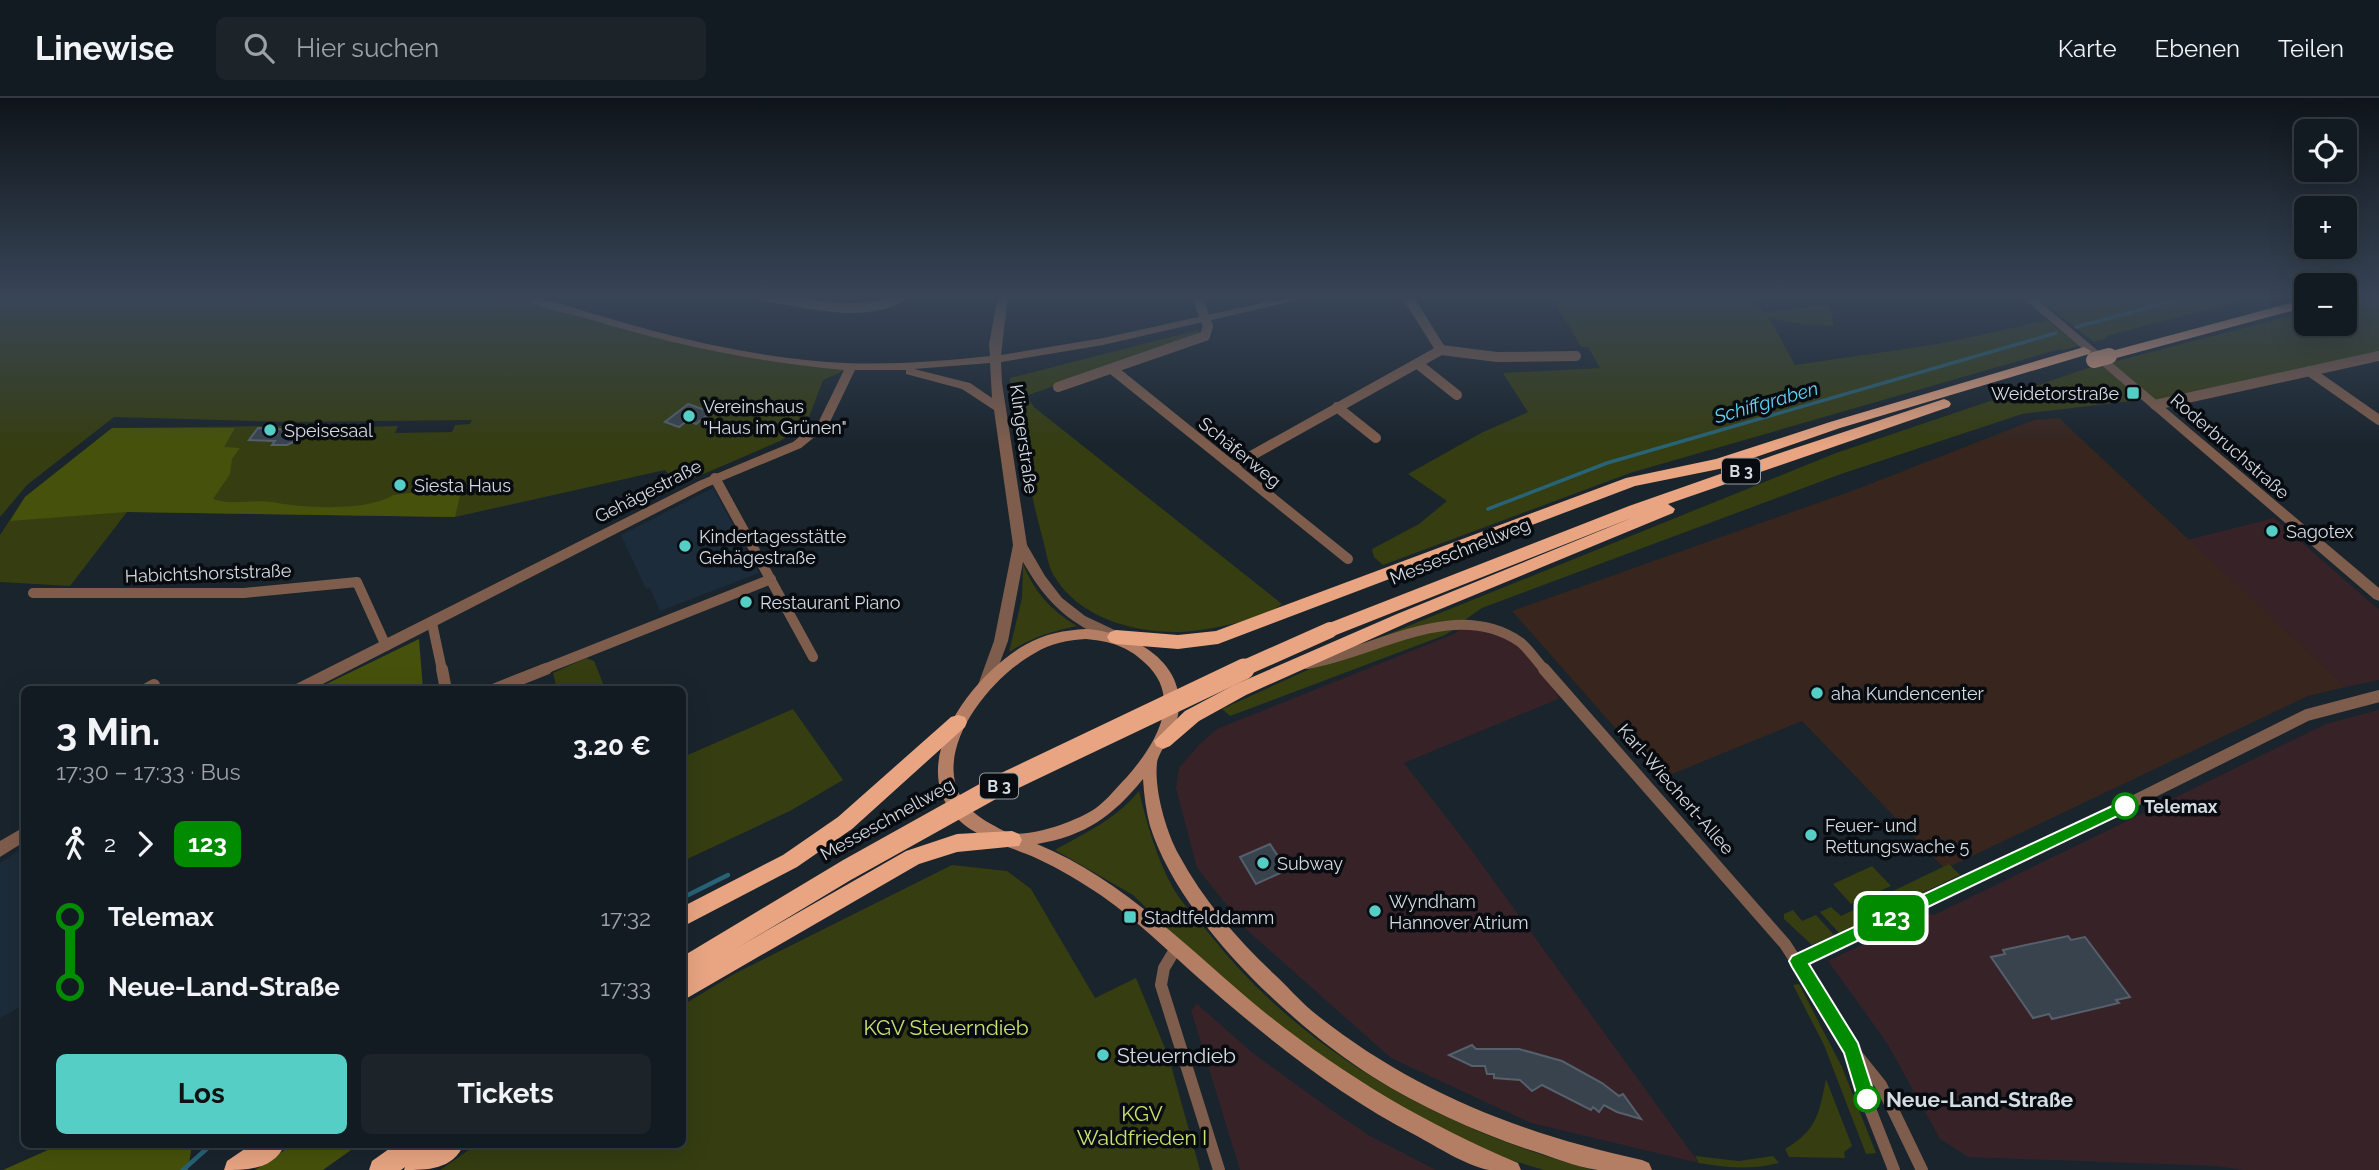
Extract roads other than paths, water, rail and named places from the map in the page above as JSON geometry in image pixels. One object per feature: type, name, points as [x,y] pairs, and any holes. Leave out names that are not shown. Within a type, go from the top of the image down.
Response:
[{"type":"highway","name":"Messeschnellweg","points":[[1719,464],[1835,425],[2119,346]]},
{"type":"highway","name":"Messeschnellweg","points":[[686,967],[802,895],[948,812],[1179,697],[1330,630],[1493,563],[1656,502],[1827,442],[2096,353],[2125,346]]},
{"type":"highway","points":[[1163,741],[1192,716],[1215,702],[1290,667],[1827,442]]},
{"type":"highway","points":[[1656,502],[1719,464]]},
{"type":"highway","points":[[1116,637],[1178,642],[1218,637],[1632,481],[1719,464]]},
{"type":"highway","points":[[686,916],[790,861],[845,823],[958,722]]},
{"type":"highway","points":[[686,989],[913,857],[957,843],[1012,840]]},
{"type":"highway","points":[[236,1170],[267,1148]]},
{"type":"highway","points":[[381,1170],[411,1148]]},
{"type":"highway","points":[[416,1170],[446,1148]]},
{"type":"main road","points":[[1012,840],[1041,838],[1069,830],[1098,815],[1149,762],[1163,741],[1172,695],[1167,681],[1153,662],[1116,637],[1083,634],[1054,638],[1010,661],[985,685],[958,722],[949,750],[945,776],[953,801],[972,821],[1012,840],[1082,873],[1110,891],[1319,1067],[1380,1106],[1442,1140],[1511,1170]]},
{"type":"main road","points":[[1149,762],[1161,835],[1183,877],[1229,939],[1305,1016],[1394,1079],[1457,1112],[1522,1139],[1586,1159],[1642,1170]]},
{"type":"street","points":[[693,346],[754,357],[851,367],[891,368],[995,359],[1064,346]]},
{"type":"street","name":"Klingerstraße","points":[[985,685],[1001,641],[1020,545],[998,407],[996,346]]},
{"type":"street","points":[[1058,387],[1177,346]]},
{"type":"street","points":[[1438,346],[1440,350]]},
{"type":"street","name":"Roderbruchstraße","points":[[2085,346],[2379,596]]},
{"type":"street","points":[[1233,466],[1440,350],[1497,357],[1576,356]]},
{"type":"street","points":[[2155,405],[2379,356]]},
{"type":"street","points":[[1418,364],[1457,395]]},
{"type":"street","name":"Gehägestraße","points":[[305,686],[715,478],[806,439],[824,423],[851,367]]},
{"type":"street","points":[[891,368],[966,386],[998,407]]},
{"type":"street","name":"Schäferweg","points":[[1112,369],[1348,559]]},
{"type":"street","points":[[2309,371],[2379,420]]},
{"type":"street","points":[[1337,407],[1376,438]]},
{"type":"street","points":[[2366,411],[2379,408]]},
{"type":"street","points":[[715,478],[813,657]]},
{"type":"street","name":"Klingerstraße","points":[[1020,545],[1056,603],[1078,620],[1116,637]]},
{"type":"street","points":[[503,686],[771,579]]},
{"type":"street","name":"Habichtshorststraße","points":[[33,593],[244,593],[356,582],[386,646]]},
{"type":"street","points":[[432,623],[445,686]]},
{"type":"street","name":"Karl-Wiechert-Allee","points":[[1290,667],[1336,659],[1438,625],[1469,623],[1490,628],[1521,643],[1798,961],[1852,1049],[1881,1085],[1922,1170]]},
{"type":"street","points":[[1798,961],[2031,852],[2307,715],[2379,696]]},
{"type":"street","points":[[0,850],[21,836]]},
{"type":"street","points":[[1176,948],[1164,968],[1161,985],[1219,1170]]},
{"type":"street","points":[[1852,1049],[1859,1081],[1894,1170]]},
{"type":"waterway","name":"Schiffgraben","points":[[1488,509],[1607,463],[2011,346]]},
{"type":"waterway","name":"Schiffgraben","points":[[686,896],[728,875]]},
{"type":"waterway","name":"Schiffgraben","points":[[183,1170],[208,1148]]},
{"type":"place","name":"Weidetorstraße","points":[[2133,393]]},
{"type":"place","name":"Vereinshaus \"Haus im Grünen\"","points":[[689,416]]},
{"type":"place","name":"Speisesaal","points":[[270,430]]},
{"type":"place","name":"Siesta Haus","points":[[400,485]]},
{"type":"place","name":"Sagotex","points":[[2272,531]]},
{"type":"place","name":"Kindertagesstätte Gehägestraße","points":[[685,546]]},
{"type":"place","name":"Restaurant Piano","points":[[746,602]]},
{"type":"place","name":"aha Kundencenter","points":[[1817,693]]},
{"type":"place","name":"Telemax","points":[[2125,806]]},
{"type":"place","name":"Feuer- und Rettungswache 5","points":[[1811,835]]},
{"type":"place","name":"Subway","points":[[1263,863]]},
{"type":"place","name":"Wyndham Hannover Atrium","points":[[1375,911]]},
{"type":"place","name":"Stadtfelddamm","points":[[1130,917]]},
{"type":"place","name":"Steuerndieb","points":[[1103,1055]]},
{"type":"place","name":"Neue-Land-Straße","points":[[1867,1099]]},
{"type":"park label","name":"KGV Steuerndieb","points":[[946,1027]]},
{"type":"park label","name":"KGV Waldfrieden I","points":[[1142,1125]]}]
